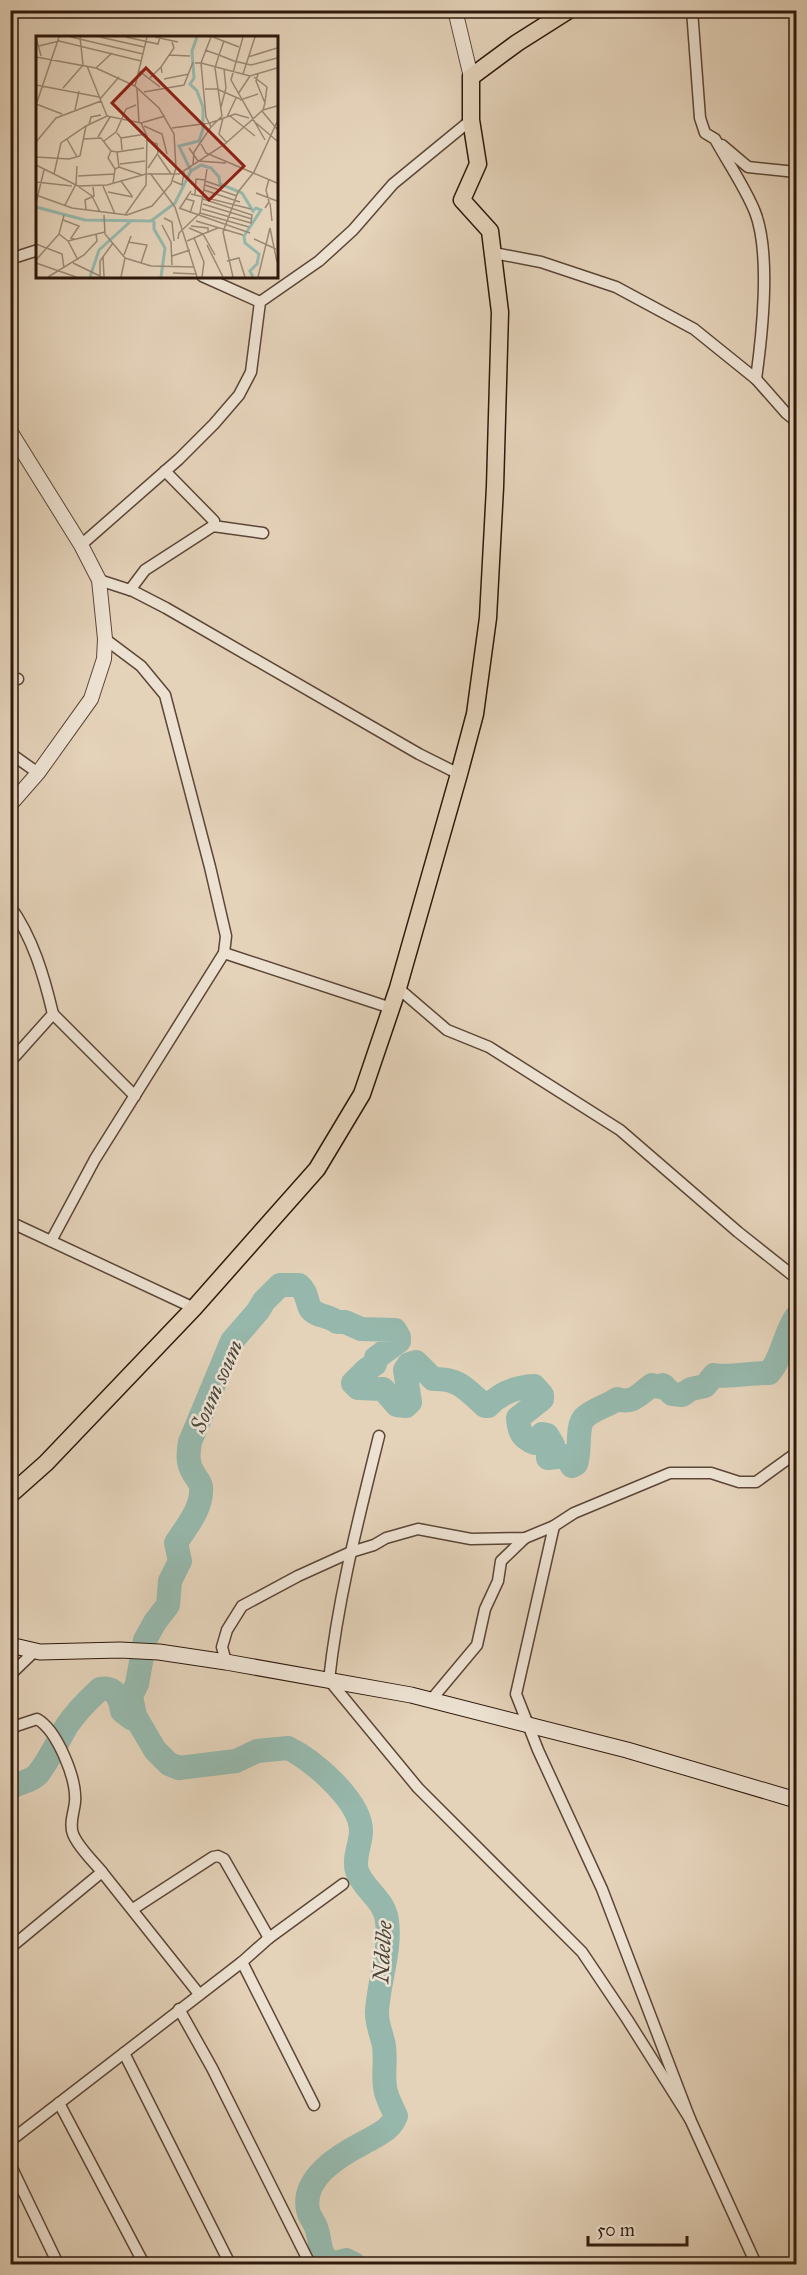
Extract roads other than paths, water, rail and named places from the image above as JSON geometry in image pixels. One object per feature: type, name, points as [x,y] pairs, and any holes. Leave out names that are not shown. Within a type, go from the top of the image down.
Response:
[{"type":"main road","points":[[10,1495],[46,1463],[194,1308],[317,1169],[362,1094],[398,988],[475,714],[488,618],[495,487],[500,312],[490,231],[462,200],[478,164],[471,120],[471,77],[517,43],[569,10]]},
{"type":"main road","points":[[10,1645],[40,1652],[120,1650],[159,1652],[329,1680],[431,1700],[627,1750],[796,1800]]},
{"type":"street","points":[[455,10],[471,77]]},
{"type":"street","points":[[692,10],[700,118],[705,133],[748,167],[796,172]]},
{"type":"street","points":[[81,545],[165,471],[214,424],[238,395],[251,372],[260,302],[319,261],[353,230],[393,184],[471,120]]},
{"type":"street","points":[[715,139],[756,213],[760,236],[763,255],[763,328],[756,379]]},
{"type":"street","points":[[10,259],[36,251]]},
{"type":"street","points":[[494,254],[541,262],[616,287],[694,329],[756,379],[786,413],[796,420]]},
{"type":"street","points":[[206,278],[260,302]]},
{"type":"street","points":[[10,431],[81,545],[99,580],[105,639],[104,659],[91,699],[38,773],[10,805]]},
{"type":"street","points":[[165,471],[214,521],[213,526]]},
{"type":"street","points":[[130,590],[145,570],[213,526],[263,533]]},
{"type":"street","points":[[99,580],[130,590],[166,608],[419,754],[459,774]]},
{"type":"street","points":[[51,1241],[95,1159],[224,953],[225,936],[212,878],[165,695],[141,666],[105,639]]},
{"type":"street","points":[[10,753],[38,773]]},
{"type":"street","points":[[10,906],[31,942],[46,983],[53,1014],[135,1096]]},
{"type":"street","points":[[224,953],[391,1008]]},
{"type":"street","points":[[398,988],[447,1030],[489,1047],[620,1130],[738,1232],[796,1278]]},
{"type":"street","points":[[10,1062],[53,1014]]},
{"type":"street","points":[[10,1222],[194,1308]]},
{"type":"street","points":[[379,1436],[351,1552],[333,1643],[329,1680],[417,1788],[582,1952],[690,2120]]},
{"type":"street","points":[[431,1700],[477,1645],[485,1609],[498,1581],[501,1561],[525,1538],[554,1526],[574,1513],[670,1473],[711,1473],[739,1482],[756,1482],[796,1453]]},
{"type":"street","points":[[554,1526],[516,1694],[602,1889],[690,2120],[756,2265]]},
{"type":"street","points":[[226,1662],[222,1647],[227,1630],[242,1606],[292,1579],[351,1552],[374,1545],[386,1538],[418,1529],[471,1539],[525,1538]]},
{"type":"street","points":[[10,1675],[35,1651]]},
{"type":"street","points":[[10,1728],[37,1719],[50,1730],[66,1761],[73,1785],[74,1836],[199,1994]]},
{"type":"street","points":[[133,1909],[218,1856],[224,1859],[269,1938]]},
{"type":"street","points":[[10,1948],[102,1872]]},
{"type":"street","points":[[10,2141],[242,1962],[269,1938],[343,1884]]},
{"type":"street","points":[[242,1962],[314,2105]]},
{"type":"street","points":[[179,2009],[212,2068],[310,2265]]},
{"type":"street","points":[[124,2053],[230,2265]]},
{"type":"street","points":[[58,2103],[144,2265]]},
{"type":"street","points":[[10,2164],[58,2265]]},
{"type":"waterway","name":"Soum soum","points":[[10,1789],[38,1774],[66,1727],[100,1689],[113,1691],[120,1702],[122,1711],[131,1718],[135,1716],[131,1696],[137,1684],[145,1640],[168,1605],[170,1581],[180,1561],[176,1543],[193,1517],[201,1495],[201,1485],[189,1462],[190,1442],[232,1341],[280,1285],[299,1285],[304,1290],[310,1308],[319,1315],[361,1329],[395,1330],[399,1341],[376,1358],[375,1364],[353,1383],[358,1388],[383,1389],[397,1405],[406,1406],[410,1402],[405,1370],[409,1364],[416,1362],[433,1379],[456,1383],[485,1406],[509,1391],[534,1386],[542,1395],[542,1399],[518,1418],[520,1431],[524,1437],[535,1443],[542,1434],[547,1435],[553,1445],[548,1452],[548,1458],[566,1456],[572,1466],[576,1464],[582,1422],[588,1415],[617,1399],[635,1398],[652,1385],[659,1387],[663,1385],[672,1394],[682,1395],[691,1389],[705,1386],[714,1375],[769,1373],[777,1361],[796,1317]]},
{"type":"waterway","name":"Ndelbe","points":[[135,1716],[155,1750],[169,1764],[179,1768],[236,1761],[257,1751],[288,1748],[310,1762],[334,1783],[353,1807],[359,1819],[361,1836],[356,1861],[357,1871],[382,1907],[387,1921],[386,1954],[377,2015],[384,2046],[386,2091],[396,2116],[383,2132],[333,2161],[315,2179],[307,2201],[309,2214],[327,2260],[331,2264],[346,2260],[354,2264]]}]
